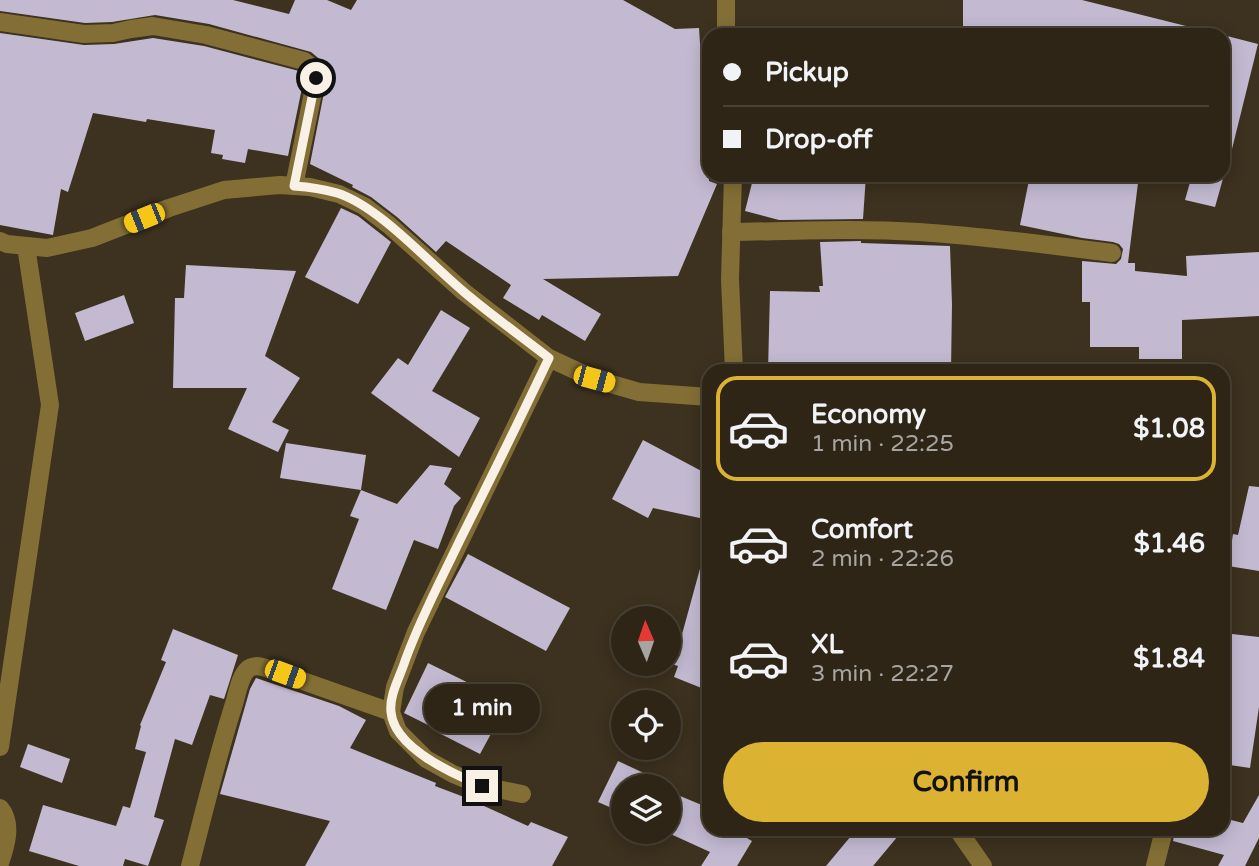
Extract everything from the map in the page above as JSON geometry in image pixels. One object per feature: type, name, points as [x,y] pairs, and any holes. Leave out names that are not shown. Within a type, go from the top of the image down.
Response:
[{"type":"street","points":[[726,0],[726,28]]},
{"type":"street","points":[[0,22],[84,34],[113,33],[153,26],[206,35],[304,61],[315,69],[316,78],[294,186]]},
{"type":"street","points":[[733,182],[730,279],[734,364]]},
{"type":"street","points":[[0,241],[47,248],[92,238],[224,190],[310,187],[339,194],[364,206],[464,292],[549,358],[594,379],[639,391],[702,396]]},
{"type":"street","points":[[731,232],[918,232],[1112,253]]},
{"type":"street","points":[[0,747],[50,405],[26,246]]},
{"type":"street","points":[[522,794],[482,786],[426,759],[398,731],[391,712],[395,687],[416,632],[549,358]]},
{"type":"street","points":[[190,866],[220,748],[240,684],[250,667],[263,667],[391,712]]},
{"type":"street","points":[[0,808],[6,814],[8,843],[0,863]]},
{"type":"street","points":[[962,836],[983,866]]},
{"type":"street","points":[[1155,866],[1162,836]]},
{"type":"building","points":[[0,0],[233,0],[289,14],[295,0],[327,0],[351,10],[357,0],[623,0],[675,29],[699,28],[702,74],[702,182],[717,184],[678,276],[543,279],[601,314],[585,341],[542,315],[539,320],[503,298],[511,285],[446,241],[436,252],[371,197],[310,164],[327,77],[323,62],[311,52],[209,24],[155,15],[85,23],[0,11]]},
{"type":"building","points":[[963,0],[1082,0],[1186,26],[1186,28],[963,28]]},
{"type":"building","points":[[0,33],[84,45],[153,38],[204,46],[299,71],[304,78],[288,156],[248,149],[245,163],[222,159],[223,155],[211,153],[215,130],[93,113],[68,192],[61,189],[53,235],[0,225]]},
{"type":"building","points":[[1230,37],[1258,44],[1230,149]]},
{"type":"building","points":[[752,182],[866,182],[863,219],[779,220],[745,211]]},
{"type":"building","points":[[1029,182],[1138,182],[1128,263],[1135,263],[1135,271],[1187,276],[1186,256],[1259,252],[1259,316],[1182,320],[1182,359],[1139,359],[1139,347],[1090,347],[1090,302],[1082,302],[1082,261],[1116,264],[1121,259],[1123,249],[1113,242],[1020,225]]},
{"type":"building","points":[[1190,182],[1222,182],[1215,207],[1185,200]]},
{"type":"building","points":[[341,208],[358,216],[391,242],[358,304],[305,277]]},
{"type":"building","points":[[861,241],[950,246],[951,364],[768,364],[770,291],[820,292],[819,286],[823,286],[820,242]]},
{"type":"building","points":[[186,265],[296,271],[265,356],[300,378],[272,422],[289,430],[278,452],[228,429],[247,388],[173,388],[175,298],[184,298]]},
{"type":"building","points":[[124,295],[134,323],[85,341],[75,313]]},
{"type":"building","points":[[441,310],[470,328],[432,391],[480,418],[459,457],[371,393],[398,358],[408,365]]},
{"type":"building","points":[[643,440],[702,471],[702,518],[653,508],[648,518],[612,499]]},
{"type":"building","points":[[286,443],[366,455],[361,490],[280,478]]},
{"type":"building","points":[[430,465],[452,468],[444,484],[461,498],[454,506],[438,549],[414,540],[386,610],[332,589],[359,519],[350,516],[361,490],[397,504]]},
{"type":"building","points":[[1249,486],[1259,487],[1259,571],[1230,566],[1233,534],[1238,535]]},
{"type":"building","points":[[468,554],[570,608],[546,651],[445,597]]},
{"type":"building","points":[[702,565],[702,688],[674,677],[681,676],[681,638]]},
{"type":"building","points":[[173,629],[238,655],[224,699],[210,695],[192,745],[175,739],[154,817],[164,820],[148,866],[125,859],[123,866],[79,866],[29,851],[43,805],[116,826],[123,806],[130,808],[146,752],[135,749],[140,725],[166,662],[161,660]]},
{"type":"building","points":[[1230,634],[1259,637],[1259,707],[1250,768],[1230,765]]},
{"type":"building","points":[[428,663],[485,691],[475,709],[498,721],[480,754],[404,713]]},
{"type":"building","points":[[256,678],[339,706],[366,720],[350,748],[436,783],[435,786],[528,826],[531,822],[568,837],[552,866],[305,866],[330,821],[220,794],[250,689]]},
{"type":"building","points":[[28,744],[70,759],[62,783],[20,767]]},
{"type":"building","points":[[618,761],[646,774],[612,774]]},
{"type":"building","points":[[611,775],[611,808],[598,802]]},
{"type":"building","points":[[1259,795],[1259,838],[1245,866],[1218,866],[1224,855],[1173,841],[1174,836],[1230,836],[1230,820],[1243,823]]},
{"type":"building","points":[[681,796],[702,805],[702,836],[743,836],[752,841],[737,866],[701,866],[710,852],[681,839]]},
{"type":"building","points":[[851,836],[898,836],[873,866],[826,866]]},
{"type":"route","points":[[316,78],[294,186],[339,194],[364,206],[464,292],[549,358],[416,632],[392,699],[393,722],[404,738],[426,759],[482,786]]}]
